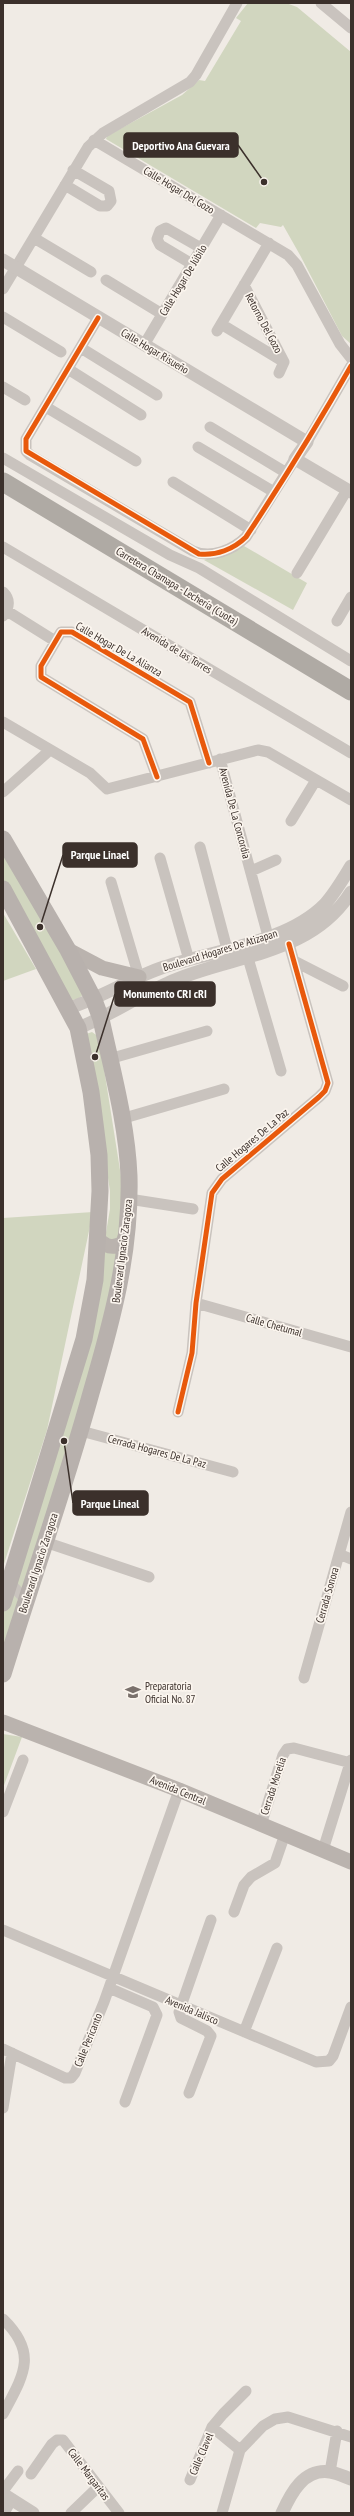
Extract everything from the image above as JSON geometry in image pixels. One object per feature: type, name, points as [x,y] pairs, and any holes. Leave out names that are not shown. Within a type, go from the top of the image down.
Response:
[{"type":"highway","name":"Carretera Chamapa - Lechería (Cuota)","points":[[3,482],[351,691]]},
{"type":"highway","name":"Carretera Chamapa - Lechería (Cuota)","points":[[3,497],[351,705]]},
{"type":"main road","name":"Boulevard Ignacio Zaragoza","points":[[3,839],[68,950],[94,1000],[101,1019],[121,1119],[128,1175],[126,1237],[115,1311],[81,1431],[4,1670]]},
{"type":"main road","name":"Boulevard Ignacio Zaragoza","points":[[3,889],[69,1008],[78,1028],[90,1092],[99,1155],[98,1239],[95,1280],[84,1339],[6,1579],[3,1603]]},
{"type":"main road","points":[[68,950],[102,968],[139,977]]},
{"type":"main road","points":[[98,1239],[103,1244],[113,1247],[123,1243],[126,1237]]},
{"type":"main road","name":"Avenida Central","points":[[3,1722],[178,1790],[351,1862]]},
{"type":"street","points":[[3,290],[73,170],[94,140],[190,82],[196,75],[237,3]]},
{"type":"street","points":[[321,3],[351,28]]},
{"type":"street","name":"Calle Hogar Del Gozo","points":[[94,140],[288,254],[297,264],[340,344],[351,358]]},
{"type":"street","points":[[65,185],[100,206],[107,206],[111,200],[109,191],[73,170]]},
{"type":"street","name":"Calle Hogar De Júbilo","points":[[144,344],[222,215]]},
{"type":"street","points":[[192,264],[160,245],[157,239],[158,236],[166,228],[201,248]]},
{"type":"street","points":[[34,238],[91,272]]},
{"type":"street","name":"Retorno Del Gozo","points":[[269,243],[219,328],[284,362]]},
{"type":"street","name":"Calle Hogar Risueño","points":[[3,260],[307,442]]},
{"type":"street","points":[[106,280],[162,314]]},
{"type":"street","name":"Retorno Del Gozo","points":[[244,286],[284,362]]},
{"type":"street","points":[[3,317],[61,352]]},
{"type":"street","points":[[98,318],[26,439],[26,451],[30,455],[193,551],[205,555],[229,549],[238,545],[251,530],[286,472],[307,442],[351,366]]},
{"type":"street","points":[[81,348],[158,395]]},
{"type":"street","points":[[279,373],[284,362]]},
{"type":"street","points":[[68,369],[141,416]]},
{"type":"street","points":[[3,387],[25,400]]},
{"type":"street","points":[[46,407],[136,461]]},
{"type":"street","points":[[210,427],[286,472]]},
{"type":"street","points":[[198,447],[274,492]]},
{"type":"street","points":[[3,458],[170,555],[199,568],[351,661]]},
{"type":"street","points":[[295,459],[349,491],[297,573]]},
{"type":"street","points":[[173,482],[251,530]]},
{"type":"street","name":"Avenida de las Torres","points":[[3,547],[351,753]]},
{"type":"street","points":[[3,592],[9,599],[5,614],[55,641]]},
{"type":"street","points":[[337,621],[351,597]]},
{"type":"street","name":"Calle Hogar De La Alianza","points":[[157,777],[143,739],[40,677],[40,666],[61,632],[72,632],[187,700],[194,708],[209,763]]},
{"type":"street","points":[[3,722],[94,775],[107,789],[157,777],[220,759]]},
{"type":"street","points":[[3,792],[50,750]]},
{"type":"street","name":"Avenida De La Concordia","points":[[268,936],[220,759],[250,751],[268,752],[351,800]]},
{"type":"street","points":[[291,821],[316,780]]},
{"type":"street","points":[[200,847],[227,949]]},
{"type":"street","points":[[160,858],[189,960]]},
{"type":"street","points":[[251,871],[276,860]]},
{"type":"street","name":"Boulevard Hogares De Atizapan","points":[[69,1008],[94,1000],[139,977],[268,936],[301,921],[319,909],[334,892],[351,866]]},
{"type":"street","points":[[111,882],[139,977]]},
{"type":"street","name":"Boulevard Hogares De Atizapan","points":[[78,1028],[101,1019],[169,982],[289,944],[321,925],[334,914],[351,892]]},
{"type":"street","name":"Calle Hogares De La Paz","points":[[178,1412],[192,1353],[196,1303],[210,1201],[216,1185],[319,1097],[328,1083],[289,944]]},
{"type":"street","points":[[248,958],[281,1071]]},
{"type":"street","points":[[294,961],[343,986]]},
{"type":"street","points":[[109,1059],[207,1031]]},
{"type":"street","points":[[121,1119],[224,1089]]},
{"type":"street","points":[[128,1199],[193,1209]]},
{"type":"street","name":"Calle Chetumal","points":[[196,1303],[351,1347]]},
{"type":"street","name":"Cerrada Hogares De La Paz","points":[[81,1431],[233,1472]]},
{"type":"street","name":"Cerrada Sonora","points":[[304,1678],[351,1512]]},
{"type":"street","points":[[45,1542],[149,1577]]},
{"type":"street","points":[[339,1554],[351,1558]]},
{"type":"street","points":[[6,1579],[26,1600]]},
{"type":"street","name":"Cerrada Morelia","points":[[261,1825],[283,1755],[287,1749],[294,1748],[351,1762]]},
{"type":"street","points":[[3,1812],[23,1760]]},
{"type":"street","points":[[323,1850],[351,1762]]},
{"type":"street","name":"Calle Pericanto","points":[[7,2051],[65,2078],[71,2078],[75,2073],[109,1988],[178,1790]]},
{"type":"street","points":[[234,1912],[244,1884],[251,1877],[268,1869],[275,1863],[285,1834]]},
{"type":"street","points":[[189,2093],[210,2036],[207,2031],[179,2016],[180,2006],[212,1920]]},
{"type":"street","name":"Avenida Jalisco","points":[[3,1930],[180,2006],[323,2063],[333,2056],[351,2007]]},
{"type":"street","points":[[244,2032],[277,1948]]},
{"type":"street","points":[[109,1988],[153,2007],[157,2015],[125,2102]]},
{"type":"street","points":[[3,2108],[7,2051]]},
{"type":"street","points":[[3,2318],[20,2340],[26,2362],[18,2385],[3,2414]]},
{"type":"street","name":"Calle Clavel","points":[[190,2480],[212,2427],[246,2391]]},
{"type":"street","points":[[222,2513],[240,2450],[263,2426],[275,2419],[288,2417],[337,2431],[351,2437]]},
{"type":"street","name":"Calle Clavel","points":[[212,2427],[240,2450]]},
{"type":"street","points":[[330,2472],[337,2431]]},
{"type":"street","name":"Calle Margaritas","points":[[31,2474],[57,2440],[63,2440],[89,2471],[98,2487],[119,2513]]},
{"type":"street","points":[[4,2513],[6,2495],[18,2471]]},
{"type":"street","points":[[282,2513],[296,2487],[308,2476],[330,2472],[351,2479]]},
{"type":"street","points":[[71,2513],[98,2487]]},
{"type":"street","points":[[6,2495],[33,2513]]},
{"type":"green space","points":[[248,3],[286,3],[297,7],[351,52],[351,344],[342,336],[283,225],[281,227],[260,223],[256,228],[106,139],[107,136],[182,95],[199,80],[205,81],[241,21],[236,18]]},
{"type":"green space","points":[[244,546],[307,583],[293,610],[204,560]]},
{"type":"green space","points":[[3,845],[84,994],[78,999],[72,1000],[3,879]]},
{"type":"green space","points":[[3,913],[36,969],[3,981]]},
{"type":"green space","points":[[92,1032],[99,1037],[123,1189],[120,1242],[104,1244],[110,1209],[110,1191],[86,1034]]},
{"type":"green space","points":[[93,1212],[47,1430],[3,1567],[3,1218]]},
{"type":"green space","points":[[100,1246],[120,1250],[113,1298],[24,1590],[12,1580],[26,1539]]},
{"type":"green space","points":[[10,1588],[18,1599],[3,1659],[3,1611]]},
{"type":"green space","points":[[3,1734],[22,1737],[3,1788]]},
{"type":"cycle path","points":[[98,318],[26,439],[26,451],[199,554],[212,554],[224,551],[236,545],[246,537],[300,452],[351,366]]},
{"type":"cycle path","points":[[157,777],[143,739],[41,677],[41,666],[61,632],[72,632],[190,702],[209,763]]},
{"type":"cycle path","points":[[178,1412],[192,1353],[196,1303],[212,1193],[222,1179],[319,1097],[325,1091],[328,1083],[289,944]]},
{"type":"place","name":"Deportivo Ana Guevara","points":[[264,182]]},
{"type":"place","name":"Parque Linael","points":[[40,927]]},
{"type":"place","name":"Monumento CRI cRI","points":[[95,1057]]},
{"type":"place","name":"Parque Lineal","points":[[64,1441]]},
{"type":"place","name":"Preparatoria Oficial No. 87","points":[[133,1692]]}]
